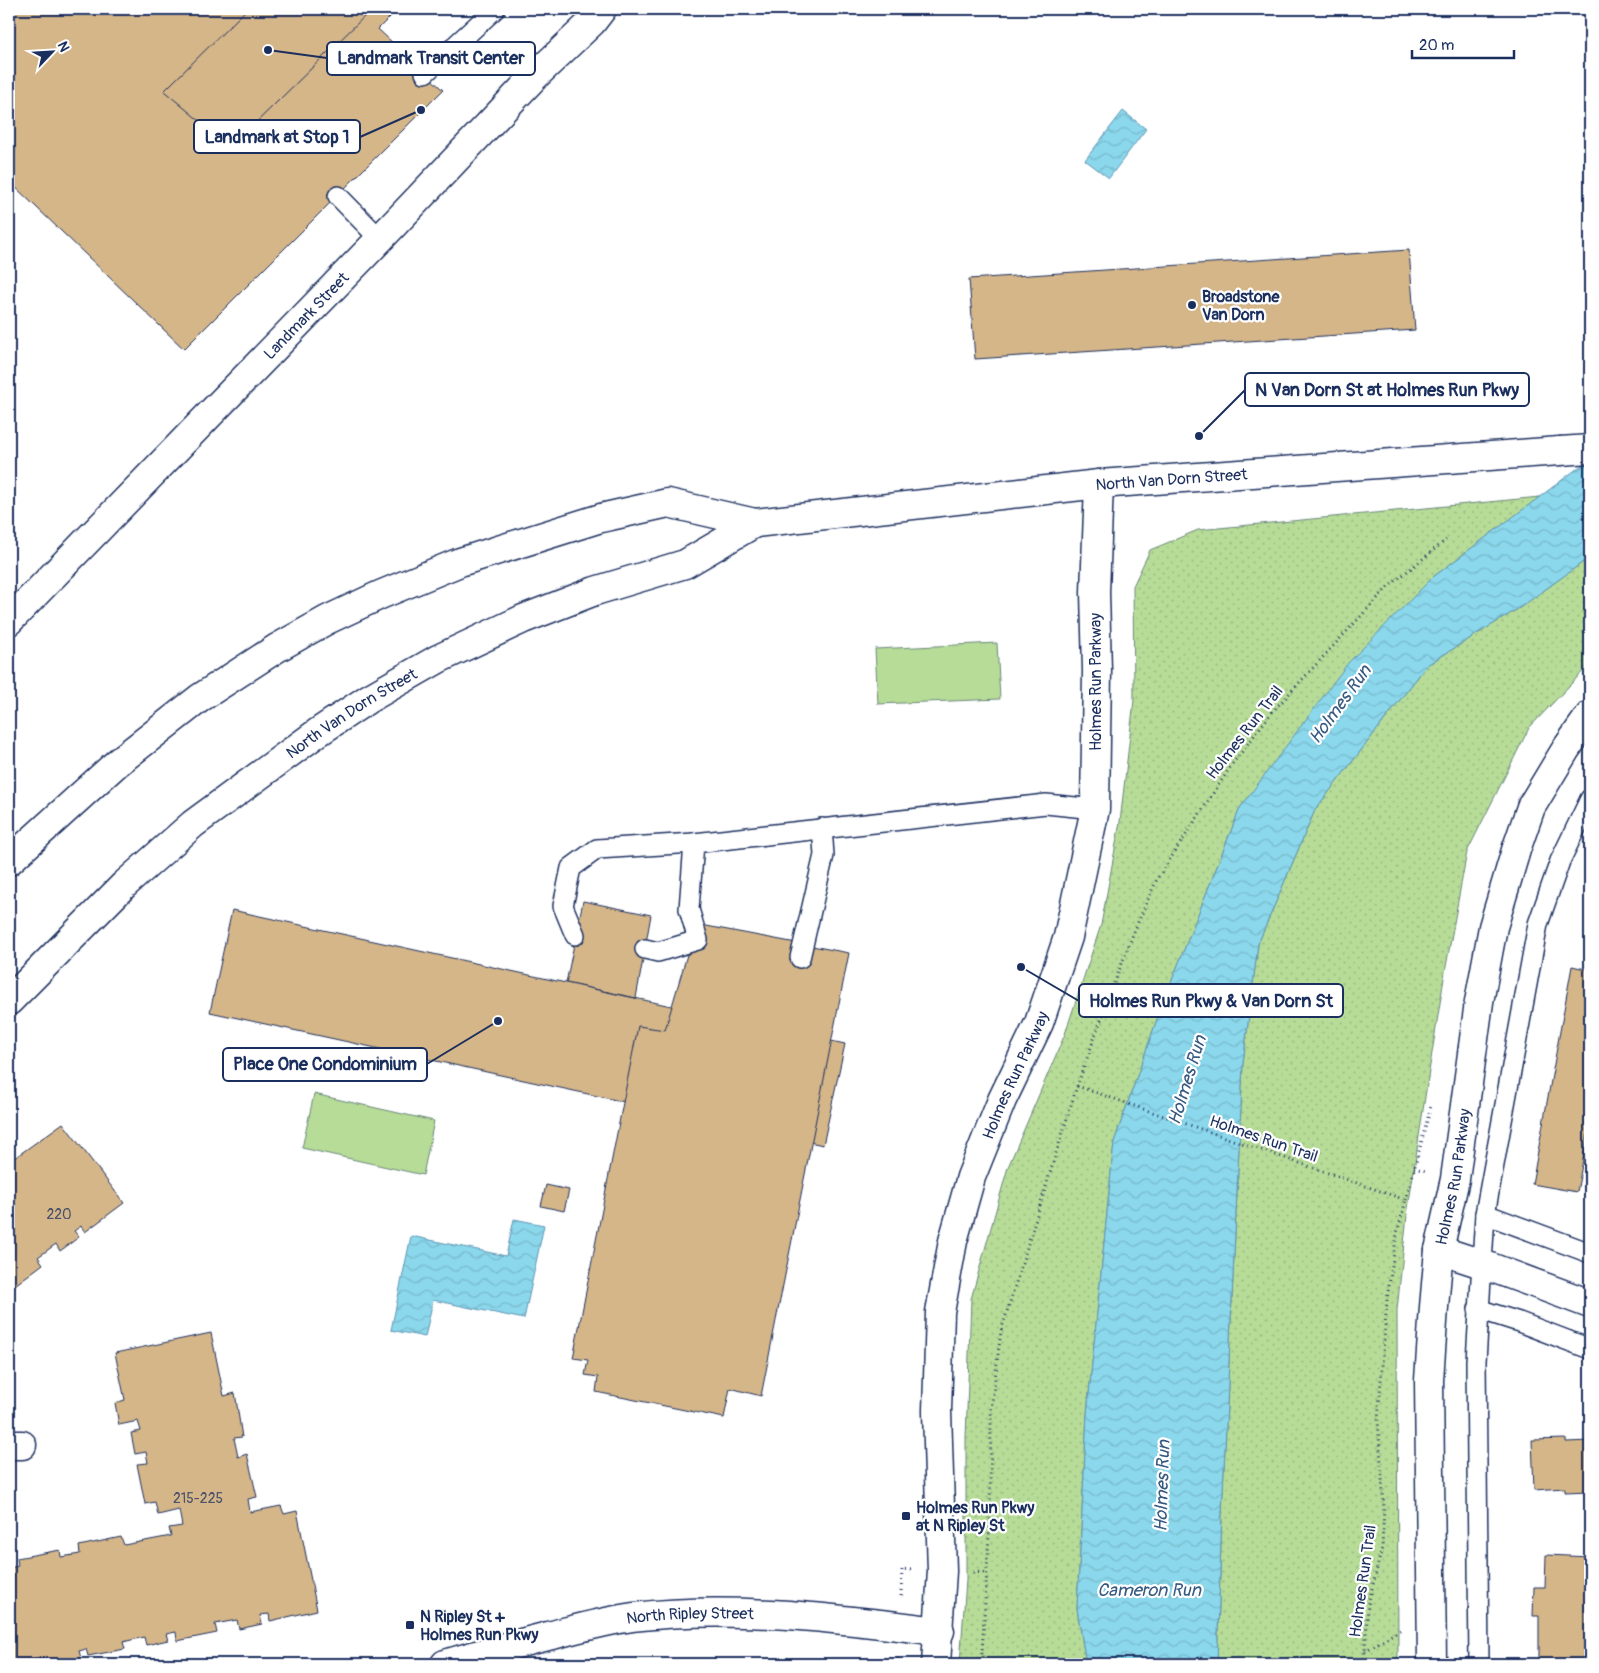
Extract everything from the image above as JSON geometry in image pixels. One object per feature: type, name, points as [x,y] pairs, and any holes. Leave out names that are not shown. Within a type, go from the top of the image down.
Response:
[{"type":"street","name":"Landmark Street","points":[[9,620],[380,239],[535,76],[592,22],[602,9]]},
{"type":"street","name":"North Van Dorn Street","points":[[9,860],[117,763],[200,698],[326,620],[460,562],[601,518],[668,503],[755,524],[1099,484],[1590,449]]},
{"type":"street","name":"Holmes Run Parkway","points":[[936,1664],[940,1631],[942,1571],[937,1411],[940,1322],[953,1242],[971,1177],[1002,1100],[1039,1023],[1068,937],[1095,809],[1095,592],[1099,484]]},
{"type":"street","name":"North Van Dorn Street","points":[[9,1001],[124,885],[193,824],[368,698],[438,659],[523,619],[595,591],[685,564],[755,524]]},
{"type":"street","name":"Holmes Run Parkway","points":[[1432,1664],[1429,1380],[1440,1250],[1455,1179],[1478,1002],[1492,927],[1531,807],[1566,749],[1590,715]]},
{"type":"street","points":[[1440,1250],[1590,1304]]},
{"type":"street","name":"North Ripley Street","points":[[445,1664],[595,1624],[675,1614],[724,1612],[789,1616],[940,1631]]},
{"type":"lane","points":[[426,73],[495,9]]},
{"type":"lane","points":[[338,196],[380,239]]},
{"type":"lane","points":[[1480,1664],[1476,1361],[1478,1309],[1486,1214],[1538,924],[1560,862],[1590,799]]},
{"type":"lane","points":[[575,935],[563,906],[571,868],[598,849],[694,843],[1046,804],[1095,809]]},
{"type":"lane","points":[[800,958],[824,855],[822,828]]},
{"type":"lane","points":[[644,949],[658,952],[698,940],[689,909],[694,843]]},
{"type":"lane","points":[[1486,1214],[1590,1253]]},
{"type":"lane","points":[[1478,1309],[1519,1322],[1590,1349]]},
{"type":"path","name":"Holmes Run Trail","points":[[1364,1664],[1368,1605],[1382,1548],[1384,1508],[1378,1420],[1388,1299],[1396,1233],[1406,1200],[1077,1086],[1111,992],[1158,879],[1232,763],[1273,711],[1382,594],[1446,540]]},
{"type":"path","points":[[980,1664],[990,1520],[991,1410],[1001,1331],[1077,1086]]},
{"type":"path","points":[[982,1653],[985,1664]]},
{"type":"green space","points":[[1540,497],[1433,577],[1240,808],[1161,1008],[1114,1142],[1087,1414],[1077,1608],[1086,1664],[960,1664],[966,1580],[966,1437],[971,1299],[1008,1167],[1065,1034],[1101,925],[1120,822],[1134,700],[1133,586],[1150,550],[1198,530]]},
{"type":"green space","points":[[1590,557],[1590,664],[1529,728],[1467,852],[1445,972],[1407,1215],[1397,1310],[1398,1664],[1217,1664],[1222,1512],[1243,1063],[1258,944],[1315,810],[1427,665],[1521,607]]},
{"type":"green space","points":[[997,643],[1000,699],[878,704],[875,649]]},
{"type":"green space","points":[[314,1094],[434,1121],[423,1175],[302,1148]]},
{"type":"water","points":[[1123,111],[1146,129],[1109,178],[1085,160]]},
{"type":"water","name":"Cameron Run","points":[[1590,459],[1590,557],[1521,607],[1427,665],[1315,810],[1258,944],[1243,1063],[1222,1512],[1217,1664],[1086,1664],[1077,1608],[1087,1414],[1114,1142],[1161,1008],[1240,808],[1348,663],[1433,577]]},
{"type":"water","points":[[514,1219],[544,1225],[524,1319],[433,1300],[425,1337],[391,1330],[411,1236],[506,1256]]},
{"type":"building","points":[[9,9],[398,9],[378,29],[443,90],[184,349],[9,181]]},
{"type":"building","points":[[247,9],[372,9],[228,150],[201,122],[164,91]]},
{"type":"building","name":"Broadstone Van Dorn","points":[[1409,250],[1415,330],[975,359],[969,279]]},
{"type":"building","points":[[583,901],[651,915],[636,998],[566,983]]},
{"type":"building","points":[[232,910],[845,1044],[823,1145],[210,1012]]},
{"type":"building","points":[[696,924],[849,953],[761,1396],[730,1388],[724,1418],[596,1392],[598,1377],[585,1375],[588,1360],[573,1358],[638,1026],[665,1030]]},
{"type":"building","points":[[1572,966],[1590,970],[1590,1122],[1577,1192],[1532,1184]]},
{"type":"building","points":[[63,1123],[124,1203],[85,1232],[81,1226],[74,1231],[79,1237],[60,1251],[56,1244],[38,1257],[43,1264],[11,1288],[9,1285],[9,1154],[13,1159]]},
{"type":"building","points":[[546,1185],[569,1190],[564,1211],[541,1206]]},
{"type":"building","points":[[211,1333],[224,1396],[235,1393],[242,1437],[234,1438],[238,1457],[247,1454],[257,1497],[248,1499],[250,1512],[281,1506],[284,1514],[297,1511],[317,1610],[270,1621],[269,1614],[260,1615],[262,1624],[239,1629],[237,1620],[215,1624],[217,1633],[177,1641],[176,1632],[166,1634],[168,1640],[146,1645],[144,1637],[123,1642],[125,1649],[88,1656],[86,1649],[79,1651],[81,1658],[53,1664],[43,1664],[42,1658],[32,1660],[33,1664],[9,1664],[9,1568],[18,1566],[17,1558],[60,1550],[61,1557],[80,1554],[79,1546],[121,1537],[124,1545],[171,1536],[169,1528],[182,1526],[179,1510],[158,1515],[155,1502],[145,1504],[137,1464],[148,1463],[146,1452],[135,1454],[131,1433],[141,1431],[138,1421],[119,1425],[115,1403],[125,1400],[115,1353]]},
{"type":"building","points":[[1566,1439],[1566,1442],[1590,1441],[1590,1491],[1565,1492],[1565,1488],[1534,1490],[1532,1440]]},
{"type":"building","points":[[1546,1555],[1590,1557],[1590,1591],[1587,1591],[1586,1664],[1539,1664],[1539,1616],[1533,1616],[1534,1587],[1545,1587]]},
{"type":"place","name":"Landmark Transit Center","points":[[268,50]]},
{"type":"place","name":"Landmark at Stop 1","points":[[421,110]]},
{"type":"place","name":"Broadstone Van Dorn","points":[[1192,305]]},
{"type":"place","name":"N Van Dorn St at Holmes Run Pkwy","points":[[1199,436]]},
{"type":"place","name":"Holmes Run Pkwy & Van Dorn St","points":[[1021,967]]},
{"type":"place","name":"Place One Condominium","points":[[498,1021]]},
{"type":"place","name":"Holmes Run Pkwy at N Ripley St","points":[[906,1516]]},
{"type":"place","name":"N Ripley St + Holmes Run Pkwy","points":[[410,1625]]},
{"type":"water label","name":"Holmes Run","points":[[1340,704]]},
{"type":"water label","name":"Holmes Run","points":[[1187,1080]]},
{"type":"water label","name":"Holmes Run","points":[[1162,1486]]}]
